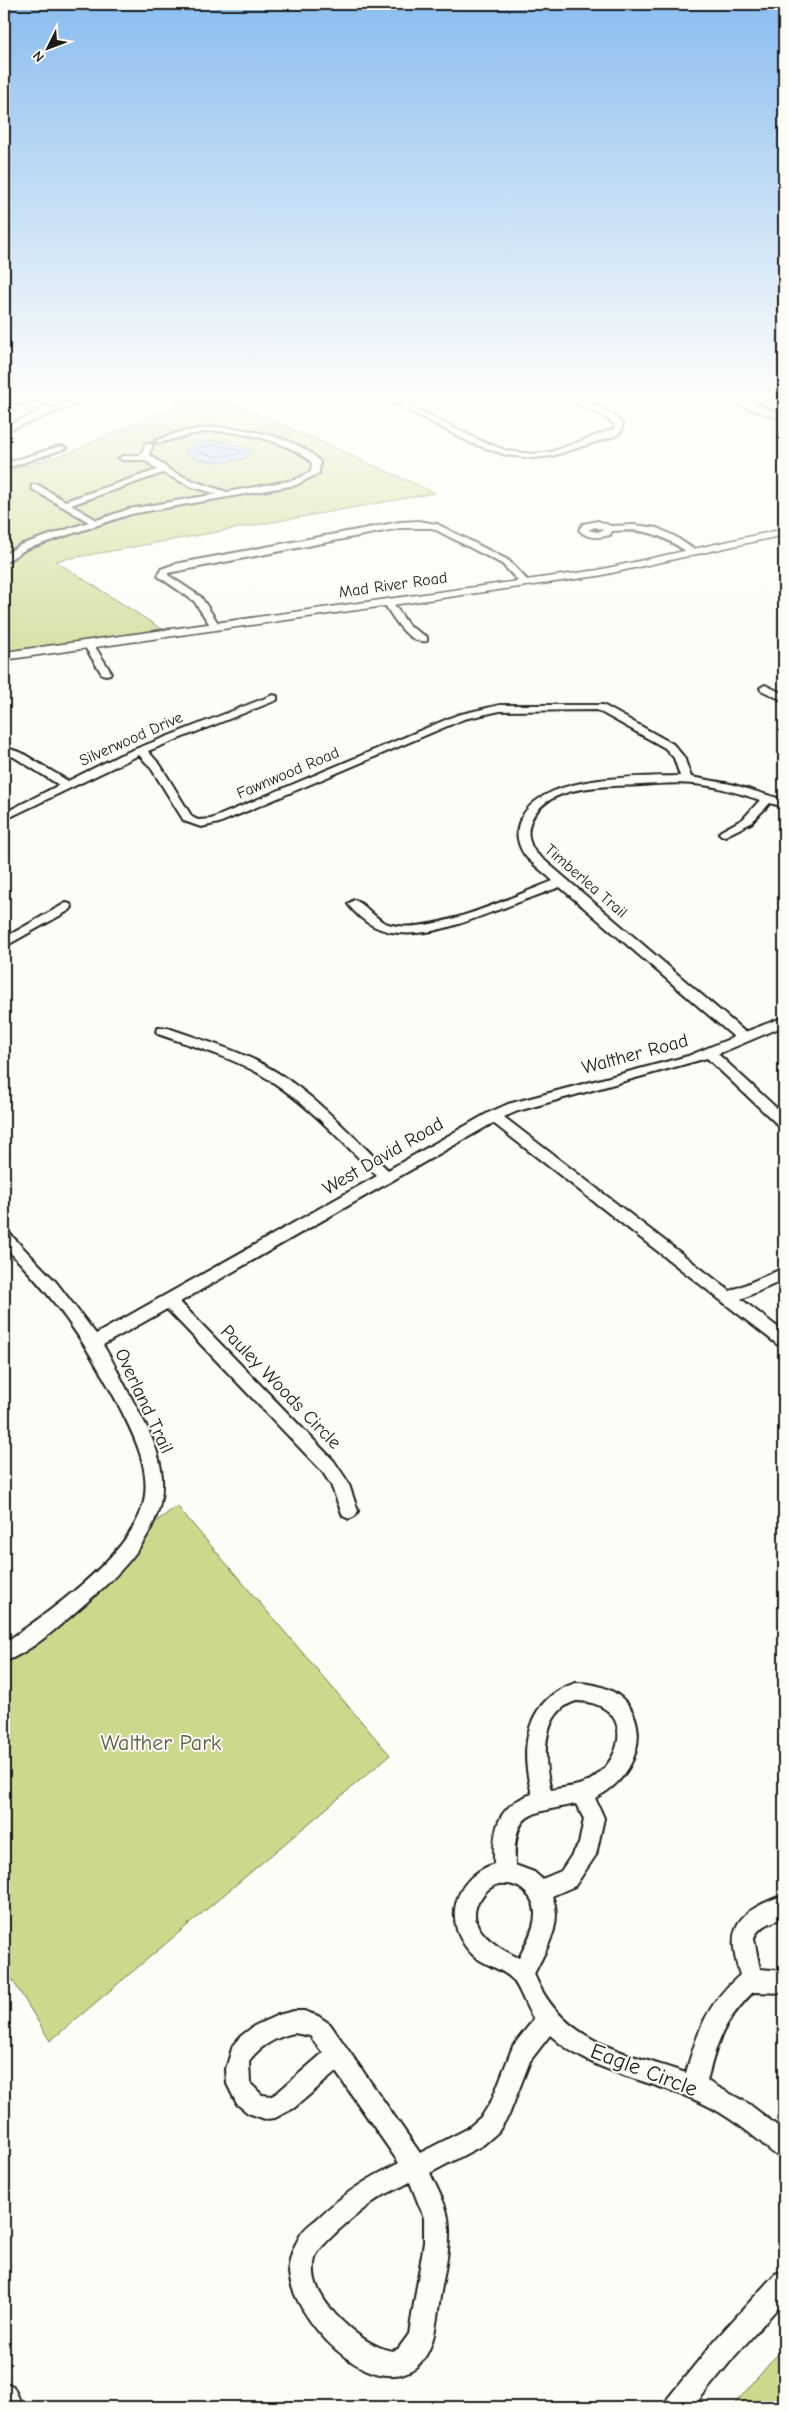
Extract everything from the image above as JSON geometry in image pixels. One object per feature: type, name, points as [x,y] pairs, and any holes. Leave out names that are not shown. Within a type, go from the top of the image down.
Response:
[{"type":"street","points":[[67,506],[96,523]]},
{"type":"street","points":[[4,560],[13,552],[23,547],[129,512],[164,506]]},
{"type":"street","points":[[215,626],[198,599],[163,576],[164,571],[175,567],[400,525],[418,524],[434,526],[505,562],[525,583]]},
{"type":"street","points":[[609,529],[629,527],[654,529],[692,552]]},
{"type":"street","name":"Mad River Road","points":[[4,656],[604,572],[784,532]]},
{"type":"street","points":[[388,602],[405,628],[423,639]]},
{"type":"street","points":[[88,644],[106,672]]},
{"type":"street","points":[[765,688],[784,698]]},
{"type":"street","name":"Silverwood Drive","points":[[4,817],[106,765],[274,698]]},
{"type":"street","name":"Fawnwood Road","points":[[141,750],[155,766],[195,829],[478,712],[515,707],[599,707],[669,746],[679,757],[687,780]]},
{"type":"street","points":[[4,750],[18,755],[68,786]]},
{"type":"street","name":"Timberlea Trail","points":[[743,1038],[532,856],[522,838],[525,820],[535,806],[552,795],[579,787],[687,780],[727,785],[784,804]]},
{"type":"street","points":[[725,833],[747,821],[768,798]]},
{"type":"street","points":[[354,904],[361,913],[379,925],[398,930],[425,930],[562,882]]},
{"type":"street","points":[[4,943],[66,908]]},
{"type":"street","name":"Walther Road","points":[[493,1116],[529,1101],[669,1066],[709,1053],[784,1020]]},
{"type":"street","points":[[163,1031],[234,1056],[273,1076],[322,1115],[387,1177]]},
{"type":"street","points":[[709,1053],[784,1123]]},
{"type":"street","points":[[493,1116],[784,1341]]},
{"type":"street","name":"West David Road","points":[[93,1343],[493,1116]]},
{"type":"street","points":[[4,1237],[46,1281],[93,1343]]},
{"type":"street","points":[[728,1298],[784,1274]]},
{"type":"street","name":"Pauley Woods Circle","points":[[169,1301],[328,1466],[339,1482],[349,1511]]},
{"type":"street","name":"Overland Trail","points":[[4,1653],[39,1629],[90,1588],[120,1559],[136,1538],[149,1514],[154,1477],[149,1450],[93,1343]]},
{"type":"street","points":[[505,1873],[505,1835],[510,1820],[517,1812],[527,1806],[544,1801],[582,1794],[604,1783],[612,1776],[628,1743],[629,1730],[624,1715],[616,1702],[604,1696],[573,1692],[557,1700],[548,1711],[536,1743],[537,1773],[544,1801]]},
{"type":"street","points":[[538,1891],[568,1879],[589,1848],[594,1818],[582,1794]]},
{"type":"street","points":[[505,1873],[520,1876],[531,1882],[545,1904],[547,1916],[543,1936],[523,1974],[478,1945],[469,1934],[465,1917],[467,1902],[473,1890],[483,1880],[505,1873]]},
{"type":"street","points":[[753,1981],[744,1949],[744,1933],[747,1927],[784,1906]]},
{"type":"street","name":"Eagle Circle","points":[[523,1974],[532,1998],[549,2018],[581,2045],[604,2057],[694,2087],[742,2113],[784,2146]]},
{"type":"street","points":[[694,2087],[709,2032],[727,2003],[748,1983],[753,1981],[784,1982]]},
{"type":"street","points":[[337,2056],[416,2167],[436,2218],[436,2242],[421,2339],[406,2358],[392,2364],[379,2361],[357,2350],[335,2332],[316,2311],[304,2287],[301,2271],[303,2257],[310,2243],[345,2209],[370,2190],[416,2167],[467,2141],[490,2124],[501,2107],[521,2054],[549,2018]]},
{"type":"street","points":[[677,2407],[784,2283]]},
{"type":"street","points":[[4,2395],[10,2407]]},
{"type":"green space","points":[[4,506],[365,506],[55,561],[168,633],[4,656]]},
{"type":"green space","name":"Walther Park","points":[[177,1506],[390,1755],[50,2041],[4,1966],[4,1662],[47,1633],[103,1589],[136,1551],[150,1526]]},
{"type":"green space","points":[[784,2347],[784,2407],[732,2407]]}]
